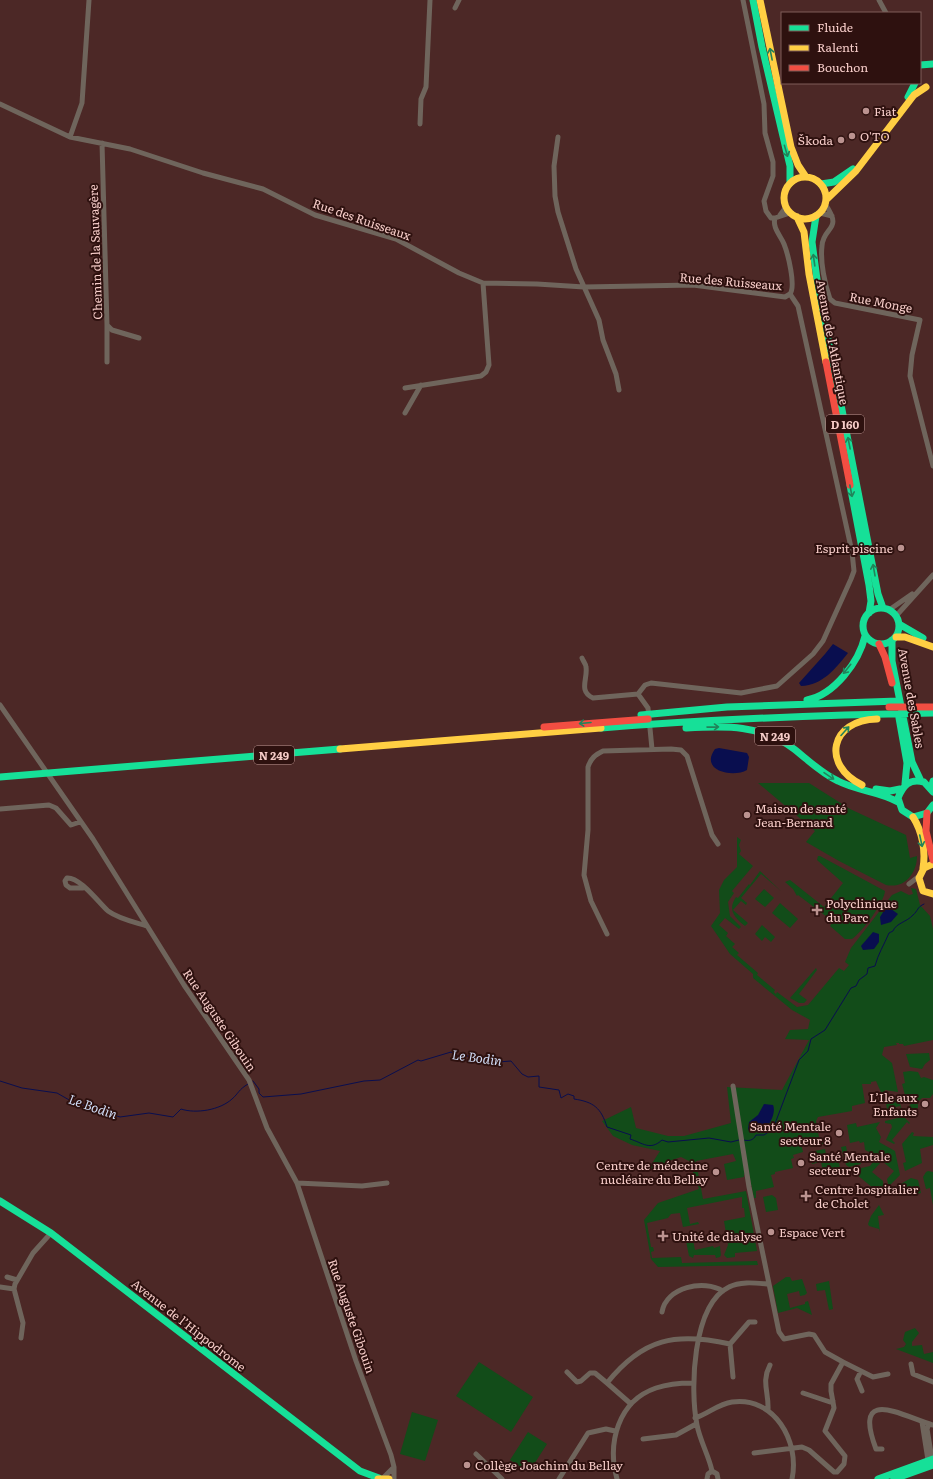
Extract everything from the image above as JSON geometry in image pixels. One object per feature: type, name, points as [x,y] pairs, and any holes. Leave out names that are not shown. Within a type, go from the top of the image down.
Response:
[{"type":"main road","points":[[753,0],[762,47],[790,166],[790,183],[784,196],[791,212],[803,219],[818,214],[826,202],[856,171],[914,95],[929,86]]},
{"type":"main road","points":[[760,0],[792,147],[798,165],[806,177]]},
{"type":"main road","points":[[921,65],[928,63],[933,64]]},
{"type":"main road","points":[[821,184],[834,182],[843,177],[859,163],[904,103],[914,84]]},
{"type":"main road","points":[[790,183],[794,180],[806,177],[812,178],[821,184],[826,195],[826,202]]},
{"type":"main road","name":"Avenue de l’Atlantique","points":[[791,212],[804,232],[809,274],[870,585],[871,601],[869,613]]},
{"type":"main road","name":"Avenue de l’Atlantique","points":[[818,214],[812,225],[812,239],[818,287],[878,594],[886,609]]},
{"type":"main road","points":[[933,642],[914,634],[899,624],[896,616],[886,609],[878,608],[869,613],[863,624],[866,636],[873,642],[879,644],[894,638],[905,637],[933,646]]},
{"type":"main road","points":[[894,638],[899,624]]},
{"type":"main road","name":"N 249","points":[[786,704],[814,698],[825,693],[856,658],[866,636]]},
{"type":"main road","name":"Avenue des Sables","points":[[894,638],[891,646],[892,661],[912,762],[921,781]]},
{"type":"main road","name":"Avenue des Sables","points":[[879,644],[885,657],[894,692],[907,763],[903,786],[898,802]]},
{"type":"main road","name":"N 249","points":[[915,710],[933,700]]},
{"type":"main road","name":"N 249","points":[[659,721],[699,709],[786,704],[885,710],[915,710],[933,713]]},
{"type":"main road","name":"N 249","points":[[0,771],[624,720],[638,722],[659,721],[777,710],[915,710],[933,707]]},
{"type":"main road","name":"N 249","points":[[885,710],[848,726],[839,739],[836,750],[836,759],[844,775],[856,783],[890,791],[903,786]]},
{"type":"main road","name":"N 249","points":[[915,710],[933,718]]},
{"type":"main road","name":"N 249","points":[[0,777],[629,726],[638,722],[659,721],[737,726],[759,729],[783,740],[826,774],[842,784],[883,795],[898,802]]},
{"type":"main road","points":[[903,786],[916,781],[921,781],[932,791]]},
{"type":"main road","points":[[932,791],[933,781]]},
{"type":"main road","points":[[898,802],[905,813],[913,817],[918,825],[925,859],[923,868],[918,877],[920,888],[932,896]]},
{"type":"main road","points":[[933,805],[927,813],[926,831],[933,860]]},
{"type":"main road","points":[[913,817],[927,813]]},
{"type":"main road","points":[[923,868],[933,864]]},
{"type":"main road","name":"Avenue de l’Hippodrome","points":[[0,1201],[52,1233],[360,1471],[367,1475],[382,1479]]},
{"type":"main road","points":[[878,1479],[932,1461]]},
{"type":"main road","points":[[894,1479],[932,1461]]},
{"type":"main road","name":"Avenue de l’Hippodrome","points":[[360,1471],[366,1479]]},
{"type":"street","points":[[70,137],[82,103],[89,0]]},
{"type":"street","points":[[420,124],[421,99],[426,87],[430,0]]},
{"type":"street","points":[[455,8],[459,0]]},
{"type":"street","points":[[743,0],[764,104],[764,133],[772,162],[773,176],[764,196],[764,205],[771,218],[791,212]]},
{"type":"street","points":[[878,0],[885,12]]},
{"type":"street","name":"Rue des Ruisseaux","points":[[0,104],[70,137],[130,149],[203,173],[263,189],[315,215],[396,239],[459,273],[483,283],[584,287],[693,285],[785,297],[790,294],[793,286],[784,243],[776,229],[774,222],[778,217]]},
{"type":"street","points":[[558,137],[554,166],[555,196],[558,212],[576,269],[599,320],[603,340],[616,374],[619,390]]},
{"type":"street","name":"Chemin de la Sauvagère","points":[[102,143],[107,325],[112,330],[139,338]]},
{"type":"street","points":[[826,202],[833,217]]},
{"type":"street","points":[[818,214],[833,217]]},
{"type":"street","name":"Rue Monge","points":[[833,217],[833,226],[822,245],[822,257],[830,299],[835,303],[920,320],[912,355],[910,376],[933,466]]},
{"type":"street","points":[[405,388],[481,376],[486,372],[489,366],[483,283]]},
{"type":"street","points":[[582,658],[586,666],[584,687],[589,696],[593,698],[638,694],[645,685],[651,683],[741,693],[777,686],[813,654],[823,641],[854,571],[852,552],[798,306],[790,294]]},
{"type":"street","points":[[107,325],[107,362]]},
{"type":"street","points":[[405,413],[421,385]]},
{"type":"street","points":[[896,616],[933,575]]},
{"type":"street","points":[[886,609],[922,586]]},
{"type":"street","points":[[638,694],[648,708],[652,749]]},
{"type":"street","name":"Rue Auguste Gibouin","points":[[0,705],[93,839],[213,1030],[249,1080],[267,1128],[297,1183],[353,1354],[391,1455],[394,1466],[394,1479]]},
{"type":"street","points":[[607,934],[591,901],[584,874],[587,855],[588,767],[590,760],[603,751],[652,749],[681,750],[687,756],[712,835],[718,844]]},
{"type":"street","points":[[0,809],[49,806],[56,808],[72,825],[80,822]]},
{"type":"street","points":[[83,888],[93,894],[110,912],[132,922],[147,926]]},
{"type":"street","points":[[733,1086],[768,1284],[782,1337],[787,1339],[811,1334],[816,1337],[825,1352],[843,1362],[874,1377],[888,1374]]},
{"type":"street","points":[[297,1183],[362,1186],[387,1183]]},
{"type":"street","points":[[22,1338],[23,1323],[14,1289],[17,1280],[33,1253],[52,1233]]},
{"type":"street","points":[[7,1276],[17,1280]]},
{"type":"street","points":[[718,1479],[717,1474],[712,1471],[696,1421],[692,1383],[699,1338],[711,1306],[723,1291],[730,1286],[740,1284],[768,1284]]},
{"type":"street","points":[[662,1312],[663,1307],[671,1298],[685,1288],[702,1285],[713,1286],[723,1291]]},
{"type":"street","points":[[0,1286],[14,1289]]},
{"type":"street","points":[[733,1377],[730,1344],[750,1322],[755,1322]]},
{"type":"street","points":[[607,1383],[626,1361],[647,1347],[675,1339],[699,1338],[730,1344]]},
{"type":"street","points":[[754,1453],[791,1448],[806,1448],[834,1472],[837,1472],[846,1460],[842,1451],[825,1431],[834,1408],[831,1384],[843,1362]]},
{"type":"street","points":[[911,1364],[913,1374],[933,1382]]},
{"type":"street","points":[[768,1410],[768,1402],[764,1384],[766,1373],[770,1365]]},
{"type":"street","points":[[861,1371],[857,1379],[862,1391]]},
{"type":"street","points":[[567,1372],[578,1382],[590,1373],[595,1374],[631,1404]]},
{"type":"street","points":[[617,1479],[613,1451],[615,1431],[631,1404],[642,1395],[656,1388],[667,1385],[692,1383]]},
{"type":"street","points":[[803,1393],[830,1402],[833,1401]]},
{"type":"street","points":[[643,1439],[676,1436],[719,1406],[733,1402],[751,1403],[768,1410],[781,1423],[791,1448],[793,1460],[792,1479]]},
{"type":"street","points":[[882,1449],[876,1449],[869,1428],[870,1417],[876,1411],[887,1409],[931,1424],[927,1429],[932,1461]]},
{"type":"street","points":[[922,1422],[932,1461]]},
{"type":"street","points":[[562,1478],[588,1433],[596,1430],[615,1431]]},
{"type":"street","points":[[476,1454],[502,1479]]},
{"type":"street","points":[[382,1479],[394,1466]]},
{"type":"street","points":[[704,1479],[707,1479],[708,1474],[712,1471]]},
{"type":"green space","points":[[758,783],[809,783],[850,809],[906,835],[910,858],[917,856],[915,868],[912,874],[899,885],[886,885],[806,842],[815,831]]},
{"type":"green space","points":[[737,837],[741,840],[739,845],[741,851],[739,854],[753,866],[732,891],[734,893],[728,902],[730,916],[741,927],[739,929],[725,918],[719,925],[728,933],[726,936],[735,944],[732,947],[739,953],[737,955],[775,990],[774,992],[776,994],[777,992],[797,1007],[808,1005],[839,968],[844,971],[849,965],[845,962],[851,948],[892,895],[901,891],[909,895],[913,894],[911,888],[916,889],[920,905],[930,916],[933,929],[933,1040],[904,1046],[903,1044],[896,1043],[897,1045],[884,1047],[882,1055],[892,1063],[898,1092],[885,1090],[886,1096],[883,1097],[876,1081],[871,1082],[871,1084],[862,1084],[865,1103],[852,1106],[852,1111],[818,1117],[816,1121],[820,1143],[823,1142],[823,1144],[811,1147],[810,1142],[801,1144],[803,1152],[793,1155],[794,1158],[791,1159],[793,1168],[775,1172],[775,1174],[771,1175],[774,1187],[756,1191],[756,1198],[754,1198],[749,1175],[744,1174],[744,1177],[727,1180],[724,1164],[736,1161],[733,1154],[696,1161],[703,1199],[746,1191],[757,1251],[735,1253],[735,1257],[727,1258],[724,1255],[728,1245],[724,1221],[745,1217],[744,1208],[742,1208],[742,1197],[687,1208],[690,1224],[698,1222],[699,1224],[683,1227],[680,1213],[671,1214],[668,1218],[647,1223],[651,1247],[653,1247],[654,1251],[651,1252],[652,1258],[681,1257],[682,1263],[757,1261],[758,1265],[658,1267],[651,1259],[644,1220],[658,1203],[699,1189],[689,1161],[681,1157],[669,1161],[654,1171],[649,1168],[660,1151],[632,1145],[613,1136],[602,1121],[631,1107],[636,1128],[668,1136],[684,1136],[731,1123],[727,1087],[782,1090],[809,1040],[785,1039],[790,1030],[808,1029],[810,1020],[792,1010],[753,978],[753,974],[730,954],[711,926],[720,913],[719,890],[724,880],[737,867]]},
{"type":"green space","points":[[818,856],[885,891],[881,903],[872,917],[852,939],[845,939],[830,926],[832,923],[827,917],[798,895],[797,896],[793,889],[785,882],[790,880],[824,907],[843,883],[817,860]]},
{"type":"green space","points":[[760,871],[781,891],[761,874],[741,898],[747,903],[746,905],[741,901],[733,910],[748,923],[745,926],[735,917],[733,913],[732,906],[733,902],[749,884],[750,885]]},
{"type":"green space","points":[[764,889],[774,898],[765,907],[755,899]]},
{"type":"green space","points":[[780,903],[798,919],[790,928],[772,913]]},
{"type":"green space","points":[[762,925],[775,937],[771,942],[765,937],[762,941],[755,934]]},
{"type":"green space","points":[[816,968],[817,970],[799,994],[807,1000],[804,1003],[799,1003],[790,998]]},
{"type":"green space","points":[[929,1053],[930,1060],[922,1069],[910,1067],[906,1054]]},
{"type":"green space","points":[[903,1072],[918,1072],[921,1078],[924,1077],[933,1080],[933,1094],[930,1098],[922,1098],[918,1102],[918,1108],[912,1109],[915,1115],[914,1117],[909,1106],[911,1101],[906,1099],[902,1084],[905,1083]]},
{"type":"green space","points":[[894,1098],[899,1100],[904,1117],[910,1123],[909,1124],[907,1122],[892,1140],[895,1143],[894,1144],[886,1140],[892,1127],[891,1124],[885,1123],[885,1121],[902,1117],[900,1106],[887,1109],[885,1099]]},
{"type":"green space","points":[[880,1122],[876,1128],[881,1137],[879,1142],[895,1151],[900,1175],[890,1185],[888,1184],[887,1179],[894,1171],[882,1161],[872,1172],[883,1181],[884,1190],[879,1193],[856,1174],[857,1169],[870,1166],[873,1162],[871,1153],[865,1150],[864,1142],[860,1143],[859,1141],[850,1143],[847,1125],[856,1123],[857,1127]]},
{"type":"green space","points":[[912,1132],[914,1133],[913,1136],[933,1137],[933,1145],[920,1149],[922,1163],[905,1171],[903,1163],[906,1162],[902,1144]]},
{"type":"green space","points":[[846,1146],[848,1157],[851,1157],[851,1161],[860,1159],[861,1164],[849,1167],[846,1165],[841,1147]]},
{"type":"green space","points":[[825,1149],[827,1160],[838,1158],[840,1168],[823,1172],[821,1162],[812,1164],[809,1152]]},
{"type":"green space","points":[[928,1171],[933,1172],[933,1205],[930,1188],[926,1189],[923,1177]]},
{"type":"green space","points":[[911,1178],[918,1180],[921,1193],[908,1196],[905,1184],[899,1185]]},
{"type":"green space","points":[[772,1195],[776,1198],[778,1210],[766,1212],[763,1197]]},
{"type":"green space","points":[[879,1205],[884,1215],[878,1216],[880,1232],[879,1229],[869,1226],[868,1224],[871,1216]]},
{"type":"green space","points":[[700,1232],[692,1235],[695,1250],[720,1246],[720,1257],[716,1258],[715,1255],[694,1255],[693,1258],[689,1256],[685,1236]]},
{"type":"green space","points":[[786,1277],[790,1277],[792,1281],[802,1279],[807,1293],[800,1296],[799,1291],[787,1294],[790,1308],[805,1304],[805,1302],[808,1301],[812,1315],[797,1308],[778,1313],[773,1286]]},
{"type":"green space","points":[[829,1281],[833,1309],[829,1310],[825,1290],[817,1291],[816,1284]]},
{"type":"green space","points":[[915,1328],[919,1333],[912,1342],[912,1346],[922,1345],[924,1354],[933,1352],[933,1363],[896,1349],[904,1347],[906,1344],[903,1340],[905,1332]]},
{"type":"green space","points":[[479,1362],[533,1397],[511,1432],[456,1396]]},
{"type":"green space","points":[[412,1412],[438,1420],[425,1461],[400,1454]]},
{"type":"green space","points":[[528,1432],[547,1444],[529,1472],[510,1460]]},
{"type":"shaded area","points":[[833,644],[848,653],[828,675],[816,683],[801,686],[799,683]]},
{"type":"shaded area","points":[[719,748],[747,753],[749,757],[747,770],[727,773],[714,767],[711,763],[711,757],[715,749]]},
{"type":"shaded area","points":[[887,906],[898,914],[891,922],[881,925],[880,917]]},
{"type":"shaded area","points":[[873,932],[879,934],[879,942],[874,949],[863,950],[861,946]]},
{"type":"shaded area","points":[[764,1104],[773,1105],[774,1111],[771,1121],[763,1129],[750,1132],[748,1129],[749,1122],[758,1115]]},
{"type":"waterway","points":[[743,1140],[751,1140],[756,1135],[764,1135],[773,1129],[799,1060],[808,1051],[811,1039],[825,1030],[851,988],[856,986],[859,980],[867,974],[868,968],[875,966],[879,953],[889,933],[899,924],[915,914],[920,906],[924,904]]},
{"type":"waterway","name":"Le Bodin","points":[[253,1081],[259,1089],[259,1093],[263,1097],[301,1094],[364,1081],[380,1080],[418,1060],[421,1061],[451,1052],[457,1056],[480,1056],[494,1058],[498,1062],[511,1061],[522,1074],[528,1077],[539,1076],[539,1087],[559,1090],[561,1098],[568,1094],[574,1096],[574,1099],[592,1104],[602,1115],[607,1127],[631,1135],[630,1139],[646,1145],[654,1145],[662,1140],[668,1142],[709,1138],[731,1142],[739,1140]]},
{"type":"waterway","name":"Le Bodin","points":[[0,1081],[22,1088],[57,1093],[71,1101],[120,1117],[149,1113],[173,1117],[181,1109],[194,1111],[208,1110],[227,1103],[248,1084]]},
{"type":"traffic: fast","points":[[753,0],[762,47],[790,166],[790,183]]},
{"type":"traffic: fast","points":[[921,65],[933,64]]},
{"type":"traffic: fast","points":[[908,97],[914,84]]},
{"type":"traffic: fast","points":[[821,184],[834,182],[853,169]]},
{"type":"traffic: fast","points":[[816,216],[812,242],[818,287],[878,594],[883,608]]},
{"type":"traffic: fast","points":[[850,485],[869,585],[871,601],[869,613]]},
{"type":"traffic: fast","points":[[885,608],[894,613],[898,619],[899,626],[898,633],[894,639],[885,644],[877,644],[868,639],[864,633],[863,622],[868,613],[874,609],[885,608]]},
{"type":"traffic: fast","points":[[899,624],[923,638]]},
{"type":"traffic: fast","points":[[807,700],[827,692],[844,676],[857,656],[865,636]]},
{"type":"traffic: fast","points":[[892,640],[892,661],[912,762],[921,781]]},
{"type":"traffic: fast","points":[[641,715],[727,707],[898,701]]},
{"type":"traffic: fast","points":[[601,728],[767,718],[933,713]]},
{"type":"traffic: fast","points":[[899,718],[907,763],[905,784]]},
{"type":"traffic: fast","points":[[686,728],[742,728],[769,735],[794,749],[832,778],[853,787],[883,795],[898,802]]},
{"type":"traffic: fast","points":[[0,777],[340,749]]},
{"type":"traffic: fast","points":[[933,792],[924,782],[914,781],[910,782],[904,787],[898,798],[902,810],[913,817],[927,813],[933,805]]},
{"type":"traffic: fast","points":[[931,789],[933,781]]},
{"type":"traffic: fast","points":[[876,789],[890,791],[900,789]]},
{"type":"traffic: fast","points":[[0,1201],[51,1233],[360,1471],[379,1478]]},
{"type":"traffic: fast","points":[[878,1479],[933,1459]]},
{"type":"traffic: fast","points":[[894,1479],[933,1465]]},
{"type":"traffic: slow","points":[[760,0],[791,147],[798,165],[806,177]]},
{"type":"traffic: slow","points":[[826,200],[856,171],[914,95],[926,87]]},
{"type":"traffic: slow","points":[[801,177],[809,177],[820,183],[826,194],[826,198],[826,202],[820,213],[809,219],[801,219],[790,213],[784,202],[784,194],[790,183],[801,177]]},
{"type":"traffic: slow","points":[[797,217],[804,232],[809,274],[826,362]]},
{"type":"traffic: slow","points":[[896,637],[905,637],[933,647]]},
{"type":"traffic: slow","points":[[862,785],[849,776],[840,766],[836,756],[836,745],[841,735],[849,727],[861,721],[877,719]]},
{"type":"traffic: slow","points":[[340,749],[601,728]]},
{"type":"traffic: slow","points":[[913,817],[919,828],[922,841],[924,855],[923,868]]},
{"type":"traffic: slow","points":[[933,864],[924,868],[919,878],[923,891],[933,894]]},
{"type":"traffic: slow","points":[[378,1479],[389,1479]]},
{"type":"traffic: jam","points":[[826,362],[850,485]]},
{"type":"traffic: jam","points":[[879,644],[885,657],[892,683]]},
{"type":"traffic: jam","points":[[889,707],[933,707]]},
{"type":"traffic: jam","points":[[544,727],[648,719]]},
{"type":"traffic: jam","points":[[927,813],[926,831],[933,860]]},
{"type":"place","name":"Fiat","points":[[866,111]]},
{"type":"place","name":"O'TO","points":[[852,136]]},
{"type":"place","name":"Škoda","points":[[841,140]]},
{"type":"place","name":"Esprit piscine","points":[[901,548]]},
{"type":"place","name":"Maison de santé Jean-Bernard","points":[[747,815]]},
{"type":"place","name":"Polyclinique du Parc","points":[[817,910]]},
{"type":"place","name":"L’Ile aux Enfants","points":[[925,1104]]},
{"type":"place","name":"Santé Mentale secteur 8","points":[[839,1133]]},
{"type":"place","name":"Santé Mentale secteur 9","points":[[801,1163]]},
{"type":"place","name":"Centre de médecine nucléaire du Bellay","points":[[716,1172]]},
{"type":"place","name":"Centre hospitalier de Cholet","points":[[806,1196]]},
{"type":"place","name":"Espace Vert","points":[[771,1232]]},
{"type":"place","name":"Unité de dialyse","points":[[663,1236]]},
{"type":"place","name":"Collège Joachim du Bellay","points":[[467,1465]]}]
